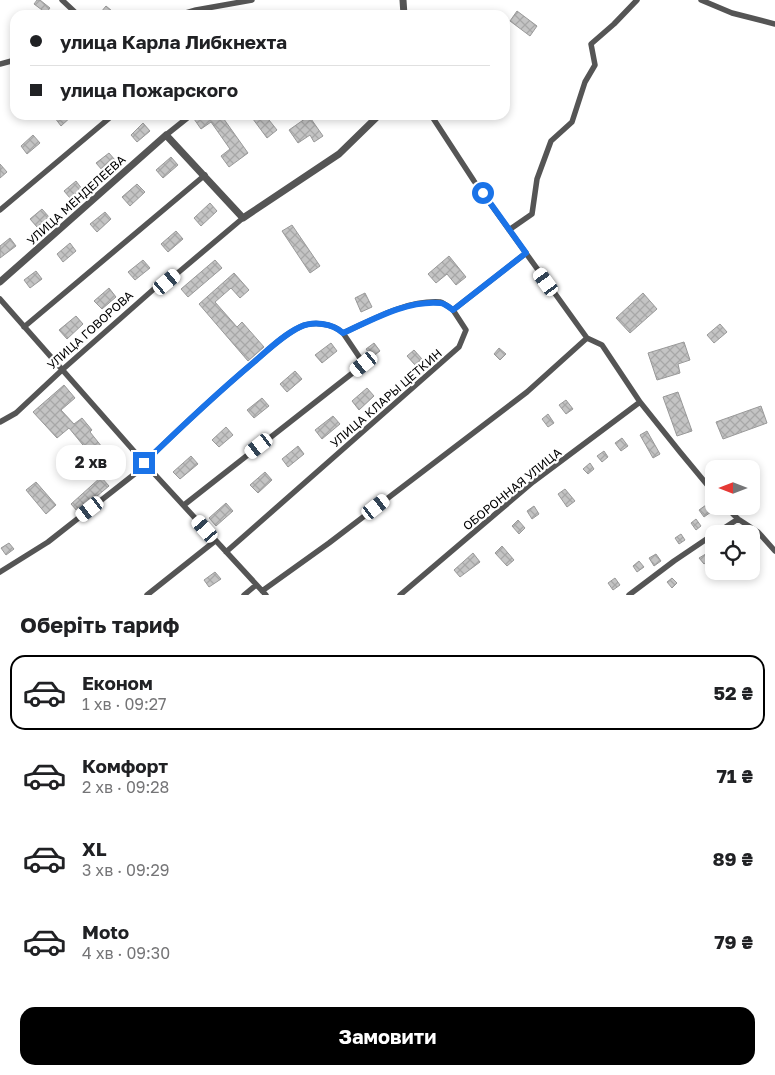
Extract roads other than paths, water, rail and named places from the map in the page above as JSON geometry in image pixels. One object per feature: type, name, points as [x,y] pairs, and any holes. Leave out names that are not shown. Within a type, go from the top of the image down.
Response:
[{"type":"street","points":[[62,0],[73,10]]},
{"type":"street","points":[[196,10],[252,0]]},
{"type":"street","points":[[509,230],[532,214],[537,179],[551,141],[572,122],[585,82],[595,64],[591,44],[637,0]]},
{"type":"street","points":[[700,0],[732,12],[774,22]]},
{"type":"street","points":[[0,210],[107,120]]},
{"type":"street","points":[[185,120],[166,135],[243,218]]},
{"type":"street","name":"УЛИЦА ГОВОРОВА","points":[[0,422],[16,413],[155,288],[167,282],[243,218],[339,154],[374,120]]},
{"type":"street","points":[[434,120],[474,181],[587,338],[602,345],[640,402],[705,482]]},
{"type":"street","name":"УЛИЦА МЕНДЕЛЕЕВА","points":[[0,282],[166,135]]},
{"type":"street","points":[[24,327],[205,175]]},
{"type":"street","points":[[343,333],[396,310],[418,304],[442,302],[453,310],[526,253]]},
{"type":"street","points":[[0,299],[145,464],[264,593],[527,392],[587,338]]},
{"type":"street","name":"УЛИЦА КЛАРЫ ЦЕТКИН","points":[[226,552],[459,347],[466,330],[453,310]]},
{"type":"street","points":[[0,572],[48,542],[145,464],[211,398],[275,344],[301,326],[324,323],[339,329],[364,364],[184,505]]},
{"type":"street","name":"ОБОРОННАЯ УЛИЦА","points":[[400,595],[533,482],[640,402]]},
{"type":"street","points":[[734,515],[758,532],[775,551]]},
{"type":"street","points":[[728,525],[738,519]]},
{"type":"street","points":[[629,595],[705,540]]},
{"type":"street","points":[[147,595],[215,541]]},
{"type":"street","points":[[244,595],[256,585]]}]
